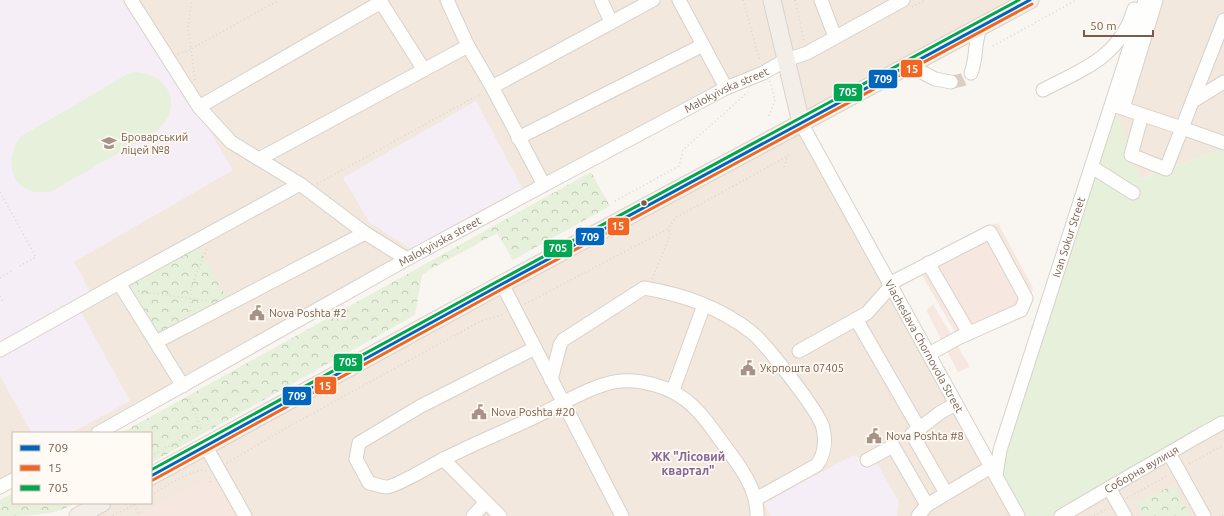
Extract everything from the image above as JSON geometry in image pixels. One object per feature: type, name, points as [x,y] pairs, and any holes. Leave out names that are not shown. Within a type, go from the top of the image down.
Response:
[{"type":"main road","points":[[772,0],[801,123]]},
{"type":"main road","points":[[152,475],[205,445],[502,284],[910,66],[1030,0]]},
{"type":"main road","points":[[78,516],[100,504]]},
{"type":"street","points":[[131,0],[199,107],[231,142],[304,187],[365,233],[407,259]]},
{"type":"street","points":[[447,0],[468,46],[492,87],[544,185]]},
{"type":"street","points":[[601,0],[611,22]]},
{"type":"street","points":[[492,87],[653,0]]},
{"type":"street","points":[[679,0],[726,88]]},
{"type":"street","points":[[820,0],[835,37]]},
{"type":"street","name":"Malokyivska street","points":[[100,432],[407,259],[544,185],[726,88],[763,73],[786,60],[807,53],[903,0]]},
{"type":"street","points":[[1043,90],[1090,65],[1117,45],[1131,20],[1136,0]]},
{"type":"street","name":"Ivan Sokur Street","points":[[993,471],[1092,167],[1118,106],[1145,0]]},
{"type":"street","points":[[1156,0],[1118,106],[1224,143]]},
{"type":"street","points":[[199,107],[381,1],[424,70]]},
{"type":"street","points":[[1142,115],[1131,155],[1166,169],[1224,20]]},
{"type":"street","points":[[971,73],[974,65],[975,44],[980,28]]},
{"type":"street","points":[[518,138],[703,45]]},
{"type":"street","points":[[259,159],[468,46]]},
{"type":"street","points":[[910,66],[935,79],[951,82]]},
{"type":"street","points":[[1193,101],[1224,82]]},
{"type":"street","name":"Viacheslava Chornovola Street","points":[[801,123],[1018,516]]},
{"type":"street","points":[[1092,167],[1133,193]]},
{"type":"street","points":[[0,350],[121,286],[214,231],[304,187]]},
{"type":"street","points":[[799,351],[867,313],[890,285],[928,263],[990,232],[1026,298],[1021,310],[968,333],[928,354]]},
{"type":"street","points":[[156,342],[365,233]]},
{"type":"street","points":[[928,263],[968,333]]},
{"type":"street","points":[[502,284],[622,516]]},
{"type":"street","points":[[121,286],[183,386]]},
{"type":"street","points":[[551,380],[560,344],[563,340],[644,288],[704,305],[751,331],[771,352],[823,426],[825,444],[823,456],[817,465],[756,499]]},
{"type":"street","points":[[673,390],[704,305]]},
{"type":"street","points":[[856,319],[916,432],[946,494]]},
{"type":"street","points":[[535,348],[421,406],[359,443],[356,459],[369,483],[389,487],[443,459],[544,413],[563,402],[606,384],[621,380],[653,384],[673,390],[701,413],[749,484],[756,499],[757,516]]},
{"type":"street","points":[[867,460],[916,432],[941,412],[956,404]]},
{"type":"street","name":"Соборна вулиця","points":[[1061,516],[1223,423]]},
{"type":"street","points":[[205,445],[245,516]]},
{"type":"street","points":[[893,446],[927,505]]},
{"type":"street","points":[[1169,453],[1204,516]]},
{"type":"street","points":[[443,459],[500,516]]},
{"type":"street","points":[[918,516],[927,505],[993,471]]},
{"type":"street","points":[[0,487],[12,481]]},
{"type":"street","points":[[1109,488],[1124,516]]},
{"type":"street","points":[[473,516],[486,502]]},
{"type":"path","points":[[192,0],[188,27],[196,82]]},
{"type":"path","points":[[191,49],[279,0]]},
{"type":"path","points":[[743,0],[760,64]]},
{"type":"path","points":[[794,0],[805,46]]},
{"type":"path","points":[[993,46],[1076,0]]},
{"type":"path","points":[[769,116],[775,100],[770,79]]},
{"type":"path","points":[[304,187],[492,87]]},
{"type":"path","points":[[615,200],[679,166],[683,150],[752,88]]},
{"type":"path","points":[[784,167],[789,153]]},
{"type":"path","points":[[522,308],[526,303],[668,229],[675,218],[788,156]]},
{"type":"path","points":[[0,192],[36,256],[18,267]]},
{"type":"path","points":[[647,289],[670,234],[668,229]]},
{"type":"path","points":[[189,325],[191,288],[214,231]]},
{"type":"path","points":[[0,278],[13,270]]},
{"type":"path","points":[[121,286],[227,305]]},
{"type":"path","points":[[0,296],[2,300],[0,301]]},
{"type":"path","points":[[225,464],[286,428],[481,321],[495,316],[509,314]]},
{"type":"path","points":[[152,455],[202,428],[183,386]]},
{"type":"path","points":[[152,494],[197,470],[205,470],[210,473]]},
{"type":"path","points":[[1094,516],[1118,503]]},
{"type":"path","points":[[113,516],[134,504],[140,516]]},
{"type":"shaded area","points":[[0,0],[1030,0],[801,123],[786,60],[100,432],[12,432],[12,481],[0,487]]},
{"type":"shaded area","name":"Броварський ліцей №8","points":[[0,0],[131,0],[233,170],[74,262],[94,298],[78,307],[130,401],[73,432],[31,432],[0,376]]},
{"type":"shaded area","points":[[1145,0],[1224,0],[1224,149],[1139,179],[1113,105]]},
{"type":"shaded area","points":[[476,101],[523,189],[413,250],[370,223],[343,178]]},
{"type":"shaded area","points":[[801,123],[1018,516],[78,516],[100,504],[152,504],[152,475]]},
{"type":"shaded area","points":[[998,223],[1033,288],[1025,317],[960,341],[915,263],[981,229]]},
{"type":"shaded area","points":[[933,304],[970,367],[958,372],[926,310]]},
{"type":"shaded area","points":[[1224,423],[1224,516],[1061,516]]},
{"type":"shaded area","points":[[853,455],[878,465],[899,502],[897,516],[771,516],[764,503]]},
{"type":"shaded area","points":[[212,475],[234,516],[138,516]]},
{"type":"green space","points":[[136,72],[148,74],[157,79],[164,85],[169,93],[171,102],[170,111],[166,121],[158,130],[52,191],[39,192],[29,190],[21,185],[15,178],[12,169],[14,148],[20,137],[126,75]]},
{"type":"green space","points":[[1113,105],[1140,179],[1224,149],[1224,423],[1061,516],[1018,516],[996,475]]},
{"type":"green space","points":[[591,172],[610,206],[513,260],[497,233],[422,274],[415,315],[152,462],[152,432],[123,432]]},
{"type":"green space","points":[[194,247],[199,249],[228,300],[160,337],[129,291],[129,284]]},
{"type":"green space","points":[[1174,485],[1190,516],[1143,516],[1135,503]]},
{"type":"green space","points":[[12,494],[12,504],[72,504],[59,511],[49,513],[0,516],[0,500]]},
{"type":"tunnel","points":[[951,82],[962,80],[971,73]]},
{"type":"transit line","name":"705","points":[[152,469],[1019,0]]},
{"type":"transit line","name":"709","points":[[152,475],[502,284],[1030,0]]},
{"type":"transit line","name":"15","points":[[153,480],[504,288],[1032,4]]},
{"type":"place","name":"Броварський ліцей №8","points":[[109,143]]},
{"type":"place","name":"Nova Poshta #2","points":[[257,313]]},
{"type":"place","name":"Укрпошта 07405","points":[[748,368]]},
{"type":"place","name":"Nova Poshta #20","points":[[479,412]]},
{"type":"place","name":"Nova Poshta #8","points":[[874,436]]},
{"type":"district","name":"ЖК \"Лісовий квартал\"","points":[[688,463]]}]
